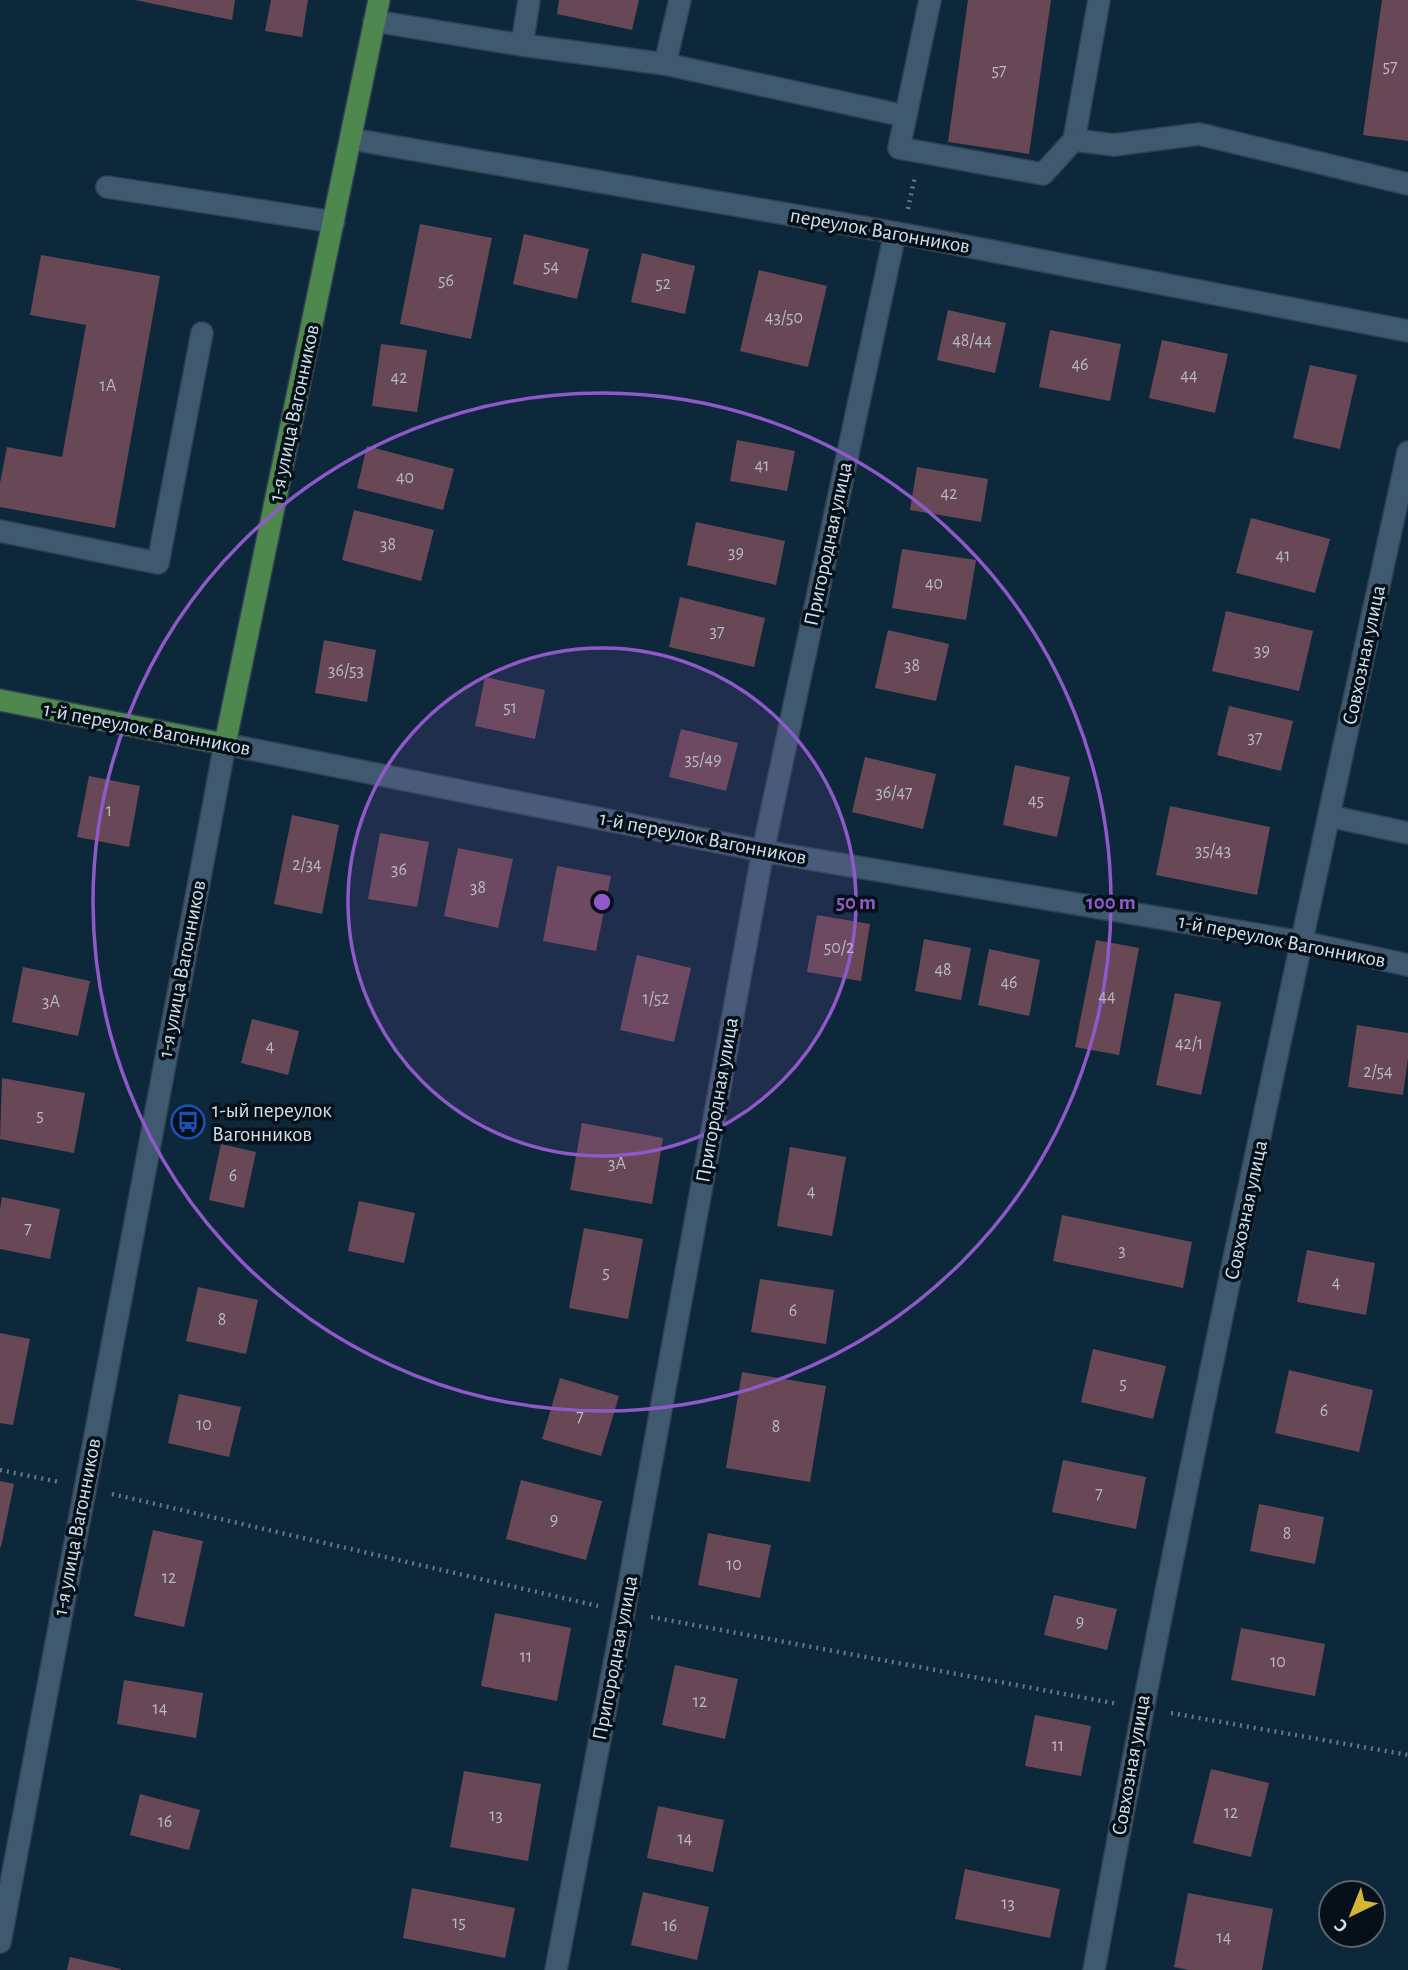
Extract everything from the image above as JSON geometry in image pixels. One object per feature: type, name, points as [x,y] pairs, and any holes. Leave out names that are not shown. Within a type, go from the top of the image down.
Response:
[{"type":"main road","name":"1-я улица Вагонников","points":[[225,744],[376,10]]},
{"type":"main road","name":"1-й переулок Вагонников","points":[[0,700],[225,744]]},
{"type":"street","points":[[522,45],[528,0]]},
{"type":"street","points":[[665,64],[680,0]]},
{"type":"street","points":[[930,0],[899,148],[1043,174],[1074,140],[1099,0]]},
{"type":"street","points":[[376,10],[522,45],[665,64],[905,116]]},
{"type":"street","points":[[1074,140],[1114,145],[1199,134],[1408,184]]},
{"type":"street","name":"переулок Вагонников","points":[[351,139],[899,234],[1408,331]]},
{"type":"street","points":[[107,187],[334,222]]},
{"type":"street","name":"Пригородная улица","points":[[555,1970],[624,1612],[762,851],[899,234]]},
{"type":"street","points":[[0,530],[158,563],[202,333]]},
{"type":"street","name":"Совхозная улица","points":[[1094,1970],[1142,1708],[1302,942],[1408,452]]},
{"type":"street","name":"1-й переулок Вагонников","points":[[225,744],[762,851],[1302,942],[1408,965]]},
{"type":"street","name":"1-я улица Вагонников","points":[[0,1942],[225,744]]},
{"type":"street","points":[[1329,816],[1407,826]]},
{"type":"path","points":[[899,234],[920,152]]},
{"type":"path","points":[[0,1470],[624,1612],[1408,1755]]},
{"type":"building","points":[[135,0],[235,0],[232,20]]},
{"type":"building","points":[[271,0],[308,0],[302,37],[265,31]]},
{"type":"building","points":[[559,0],[639,0],[632,30],[557,14]]},
{"type":"building","points":[[968,0],[1051,0],[1029,154],[948,142]]},
{"type":"building","points":[[1382,0],[1408,0],[1408,141],[1363,135]]},
{"type":"building","points":[[420,224],[492,238],[471,339],[400,324]]},
{"type":"building","points":[[524,234],[589,249],[577,299],[513,284]]},
{"type":"building","points":[[642,253],[695,266],[685,314],[631,302]]},
{"type":"building","points":[[41,255],[160,276],[115,528],[0,507],[0,483],[7,447],[62,457],[86,325],[30,315]]},
{"type":"building","points":[[759,270],[827,286],[808,367],[740,351]]},
{"type":"building","points":[[948,310],[1006,323],[995,373],[937,360]]},
{"type":"building","points":[[1050,330],[1121,344],[1110,401],[1039,387]]},
{"type":"building","points":[[1162,340],[1228,354],[1215,413],[1149,398]]},
{"type":"building","points":[[381,344],[427,350],[417,412],[372,406]]},
{"type":"building","points":[[1310,365],[1357,375],[1340,449],[1293,438]]},
{"type":"building","points":[[737,440],[795,451],[787,491],[730,481]]},
{"type":"building","points":[[367,446],[454,469],[443,510],[357,488]]},
{"type":"building","points":[[917,467],[988,479],[981,522],[910,510]]},
{"type":"building","points":[[354,510],[434,530],[421,581],[342,560]]},
{"type":"building","points":[[1251,518],[1330,539],[1315,593],[1236,573]]},
{"type":"building","points":[[696,522],[785,541],[776,585],[687,565]]},
{"type":"building","points":[[902,549],[976,560],[966,620],[892,608]]},
{"type":"building","points":[[680,597],[765,618],[754,667],[669,647]]},
{"type":"building","points":[[1226,611],[1313,631],[1299,691],[1212,671]]},
{"type":"building","points":[[888,630],[949,644],[936,701],[875,688]]},
{"type":"building","points":[[324,640],[376,650],[367,702],[315,693]]},
{"type":"building","points":[[485,677],[545,690],[535,739],[475,726]]},
{"type":"building","points":[[1229,706],[1293,721],[1281,771],[1217,755]]},
{"type":"building","points":[[681,729],[738,743],[726,791],[669,777]]},
{"type":"building","points":[[865,757],[936,774],[923,829],[852,812]]},
{"type":"building","points":[[1015,765],[1070,777],[1057,837],[1003,825]]},
{"type":"building","points":[[89,776],[140,786],[129,847],[77,837]]},
{"type":"building","points":[[1170,806],[1270,827],[1257,895],[1156,875]]},
{"type":"building","points":[[292,815],[339,825],[322,914],[274,904]]},
{"type":"building","points":[[380,833],[429,842],[417,907],[368,899]]},
{"type":"building","points":[[458,848],[513,859],[498,928],[444,916]]},
{"type":"building","points":[[557,866],[611,876],[596,951],[543,941]]},
{"type":"building","points":[[817,915],[870,924],[861,981],[807,972]]},
{"type":"building","points":[[924,939],[971,948],[961,1000],[915,991]]},
{"type":"building","points":[[1096,940],[1139,948],[1119,1055],[1075,1047]]},
{"type":"building","points":[[989,949],[1040,960],[1029,1016],[978,1005]]},
{"type":"building","points":[[637,955],[691,968],[674,1042],[620,1030]]},
{"type":"building","points":[[23,967],[90,981],[78,1036],[12,1022]]},
{"type":"building","points":[[1175,993],[1221,1002],[1201,1095],[1156,1085]]},
{"type":"building","points":[[252,1019],[299,1031],[288,1075],[241,1063]]},
{"type":"building","points":[[1357,1025],[1408,1033],[1403,1095],[1348,1087]]},
{"type":"building","points":[[2,1078],[85,1093],[74,1153],[0,1139]]},
{"type":"building","points":[[582,1123],[663,1138],[652,1204],[570,1190]]},
{"type":"building","points":[[221,1144],[256,1152],[244,1208],[209,1200]]},
{"type":"building","points":[[790,1147],[846,1157],[832,1236],[777,1226]]},
{"type":"building","points":[[2,1197],[60,1209],[50,1259],[0,1249]]},
{"type":"building","points":[[359,1201],[415,1213],[404,1263],[348,1251]]},
{"type":"building","points":[[1062,1215],[1192,1242],[1183,1288],[1053,1261]]},
{"type":"building","points":[[584,1228],[643,1239],[628,1319],[569,1308]]},
{"type":"building","points":[[1307,1250],[1375,1263],[1366,1315],[1297,1302]]},
{"type":"building","points":[[760,1279],[834,1290],[826,1344],[751,1332]]},
{"type":"building","points":[[198,1287],[258,1300],[246,1354],[186,1341]]},
{"type":"building","points":[[0,1333],[30,1339],[13,1425],[0,1423]]},
{"type":"building","points":[[1093,1349],[1166,1366],[1153,1419],[1081,1402]]},
{"type":"building","points":[[1289,1370],[1373,1390],[1359,1452],[1275,1433]]},
{"type":"building","points":[[742,1372],[826,1386],[810,1482],[726,1468]]},
{"type":"building","points":[[560,1378],[619,1396],[601,1456],[542,1439]]},
{"type":"building","points":[[179,1394],[241,1407],[229,1457],[168,1443]]},
{"type":"building","points":[[1063,1460],[1146,1477],[1136,1529],[1052,1512]]},
{"type":"building","points":[[521,1480],[602,1501],[586,1560],[506,1539]]},
{"type":"building","points":[[0,1481],[14,1484],[1,1547],[0,1547]]},
{"type":"building","points":[[1259,1504],[1324,1517],[1315,1564],[1250,1551]]},
{"type":"building","points":[[153,1530],[203,1541],[184,1627],[134,1616]]},
{"type":"building","points":[[708,1533],[771,1545],[760,1598],[698,1585]]},
{"type":"building","points":[[1054,1595],[1117,1609],[1107,1650],[1044,1635]]},
{"type":"building","points":[[495,1613],[571,1628],[557,1701],[481,1686]]},
{"type":"building","points":[[1241,1628],[1325,1644],[1315,1696],[1231,1680]]},
{"type":"building","points":[[675,1665],[738,1679],[725,1739],[662,1725]]},
{"type":"building","points":[[124,1680],[203,1693],[196,1738],[117,1724]]},
{"type":"building","points":[[1035,1715],[1091,1726],[1081,1776],[1025,1766]]},
{"type":"building","points":[[1211,1769],[1269,1783],[1251,1857],[1193,1843]]},
{"type":"building","points":[[464,1771],[541,1784],[528,1861],[450,1847]]},
{"type":"building","points":[[140,1794],[200,1810],[189,1850],[130,1835]]},
{"type":"building","points":[[658,1806],[724,1820],[713,1872],[647,1858]]},
{"type":"building","points":[[965,1869],[1060,1889],[1050,1938],[955,1919]]},
{"type":"building","points":[[412,1888],[515,1908],[505,1958],[403,1938]]},
{"type":"building","points":[[643,1892],[709,1907],[697,1960],[631,1945]]},
{"type":"building","points":[[1188,1893],[1273,1909],[1262,1970],[1189,1970],[1174,1967]]},
{"type":"building","points":[[70,1957],[121,1969],[121,1970],[67,1970]]},
{"type":"place","name":"1-ый переулок Вагонников","points":[[188,1122]]}]
